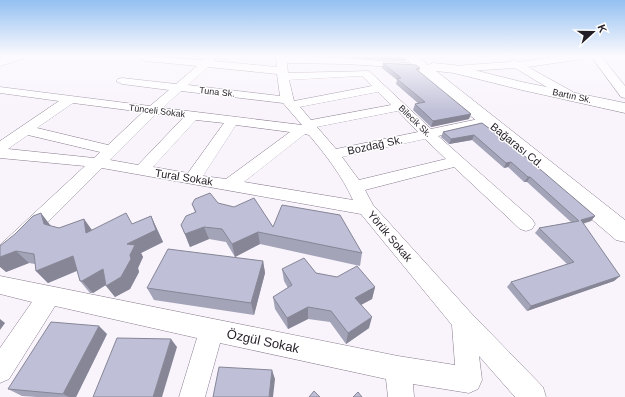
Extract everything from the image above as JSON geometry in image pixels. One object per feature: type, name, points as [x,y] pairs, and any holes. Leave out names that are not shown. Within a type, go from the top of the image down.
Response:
[{"type":"main road","name":"Bağarası Cd.","points":[[435,75],[488,121],[625,233]]},
{"type":"main road","points":[[437,75],[625,218]]},
{"type":"main road","name":"Bartın Sk.","points":[[476,75],[625,108]]},
{"type":"street","points":[[0,256],[153,110],[193,75]]},
{"type":"street","points":[[284,75],[289,103]]},
{"type":"street","name":"Bilecik Sk.","points":[[368,75],[427,133],[526,224]]},
{"type":"street","points":[[535,75],[569,95]]},
{"type":"street","points":[[610,75],[625,94]]},
{"type":"street","points":[[612,77],[625,77]]},
{"type":"street","name":"Tuna Sk.","points":[[122,81],[289,103],[381,88]]},
{"type":"street","name":"Tünceli Sokak","points":[[0,90],[308,129]]},
{"type":"street","points":[[0,102],[17,92]]},
{"type":"street","points":[[0,148],[71,99]]},
{"type":"street","name":"Yörük Sokak","points":[[289,103],[308,129],[333,154],[355,187],[366,209],[463,321],[533,397]]},
{"type":"street","points":[[230,185],[308,129],[401,107]]},
{"type":"street","points":[[142,170],[193,115]]},
{"type":"street","points":[[192,178],[233,120]]},
{"type":"street","name":"Bozdağ Sk.","points":[[333,154],[488,121]]},
{"type":"street","points":[[26,130],[111,150]]},
{"type":"street","name":"Tural Sokak","points":[[0,153],[98,163],[366,209]]},
{"type":"street","points":[[355,187],[457,161]]},
{"type":"street","name":"Özgül Sokak","points":[[0,285],[398,369],[469,380],[463,321]]},
{"type":"street","points":[[0,370],[49,296]]},
{"type":"street","points":[[192,397],[211,330]]},
{"type":"street","points":[[398,369],[401,397]]},
{"type":"building","points":[[397,75],[423,75],[471,114],[433,121],[415,104],[425,102],[397,79],[401,78]]},
{"type":"building","points":[[482,123],[514,147],[595,216],[581,220],[620,276],[531,306],[511,282],[574,262],[539,228],[579,221],[530,177],[528,177],[511,162],[506,163],[474,135],[451,139],[443,132]]},
{"type":"building","points":[[210,193],[218,203],[234,207],[254,198],[273,227],[282,205],[340,215],[362,253],[258,232],[232,244],[222,229],[204,227],[185,234],[181,225],[186,216],[196,212],[192,204],[195,199]]},
{"type":"building","points":[[41,213],[44,224],[59,228],[84,219],[86,233],[126,213],[132,224],[151,216],[156,230],[127,244],[135,245],[130,255],[131,259],[121,277],[106,286],[103,269],[80,281],[73,256],[36,271],[34,254],[16,251],[0,257],[0,246],[15,234],[33,216]]},
{"type":"building","points":[[168,249],[263,261],[251,303],[147,288]]},
{"type":"building","points":[[304,258],[316,273],[337,277],[357,266],[375,287],[355,298],[372,317],[348,333],[331,311],[308,307],[287,318],[273,297],[292,285],[282,269]]},
{"type":"building","points":[[51,322],[99,326],[63,394],[8,389]]},
{"type":"building","points":[[117,338],[171,339],[153,397],[93,397]]},
{"type":"building","points":[[219,367],[272,370],[269,397],[213,397]]},
{"type":"building","points":[[314,391],[320,397],[309,397]]},
{"type":"building","points":[[358,392],[362,397],[353,397]]}]
